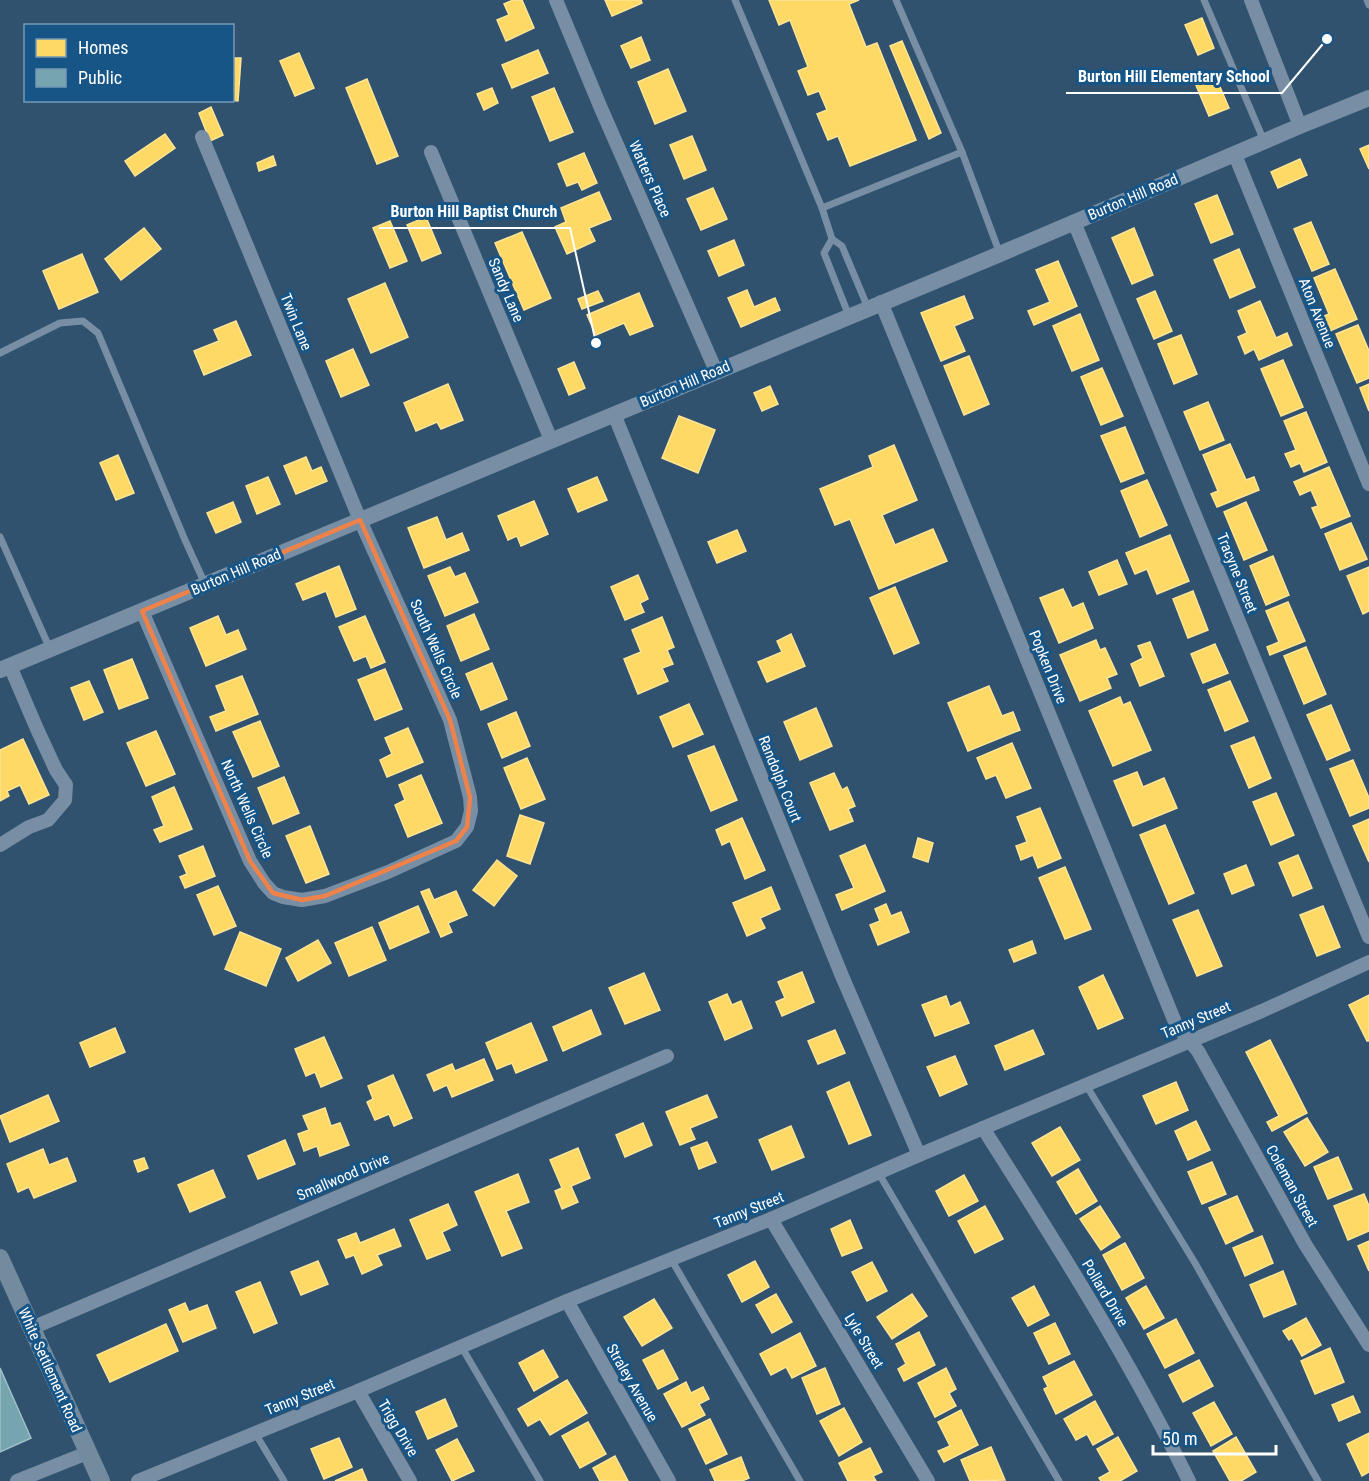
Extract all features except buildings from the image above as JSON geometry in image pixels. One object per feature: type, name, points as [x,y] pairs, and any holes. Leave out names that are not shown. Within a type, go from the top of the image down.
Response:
[{"type":"main road","name":"White Settlement Road","points":[[1,1264],[101,1481]]},
{"type":"street","name":"Watters Place","points":[[556,0],[716,371]]},
{"type":"street","points":[[1251,0],[1300,126]]},
{"type":"street","name":"Burton Hill Road","points":[[5,668],[1369,98]]},
{"type":"street","name":"Twin Lane","points":[[202,137],[360,520]]},
{"type":"street","name":"Sandy Lane","points":[[431,152],[551,440]]},
{"type":"street","name":"Aton Avenue","points":[[1234,154],[1369,484]]},
{"type":"street","name":"Tracyne Street","points":[[1074,222],[1369,937]]},
{"type":"street","name":"Popken Drive","points":[[874,305],[1177,1027],[1190,1041]]},
{"type":"street","name":"Randolph Court","points":[[614,414],[842,976],[919,1155]]},
{"type":"street","name":"South Wells Circle","points":[[360,520],[450,720],[470,797]]},
{"type":"street","name":"North Wells Circle","points":[[142,611],[250,861],[273,893],[302,900],[325,896],[388,872],[456,841],[466,827],[471,811],[470,797]]},
{"type":"street","points":[[0,845],[29,827],[48,820],[65,800],[66,785],[56,770],[5,668]]},
{"type":"street","name":"Tanny Street","points":[[147,1479],[358,1392],[567,1301],[771,1219],[1190,1041],[1369,962]]},
{"type":"street","name":"Coleman Street","points":[[1190,1041],[1198,1051],[1305,1244],[1369,1345]]},
{"type":"street","name":"Smallwood Drive","points":[[32,1328],[667,1056]]},
{"type":"street","name":"Pollard Drive","points":[[983,1128],[1083,1286],[1131,1369],[1189,1481]]},
{"type":"street","name":"Lyle Street","points":[[771,1219],[928,1481]]},
{"type":"street","name":"Straley Avenue","points":[[567,1301],[669,1481]]},
{"type":"street","name":"Trigg Drive","points":[[358,1392],[410,1481]]},
{"type":"street","points":[[17,1481],[87,1453]]},
{"type":"lane","points":[[735,0],[822,208],[832,239],[842,246],[874,305]]},
{"type":"lane","points":[[896,0],[962,152],[1000,254]]},
{"type":"lane","points":[[1204,0],[1264,142]]},
{"type":"lane","points":[[1367,0],[1369,5]]},
{"type":"lane","points":[[822,208],[962,152]]},
{"type":"lane","points":[[832,239],[824,253],[849,316]]},
{"type":"lane","points":[[0,353],[60,322],[83,321],[98,333],[185,540],[206,584]]},
{"type":"lane","points":[[0,537],[50,650]]},
{"type":"lane","points":[[1086,1085],[1195,1263],[1317,1481]]},
{"type":"lane","points":[[878,1172],[1059,1481]]},
{"type":"lane","points":[[671,1259],[800,1481]]},
{"type":"lane","points":[[461,1346],[540,1481]]},
{"type":"lane","points":[[255,1433],[284,1481]]},
{"type":"highlighted area","points":[[360,520],[450,720],[470,797],[467,827],[456,841],[325,896],[302,900],[273,893],[250,861],[142,611]]},
{"type":"place","name":"Burton Hill Elementary School","points":[[1327,39]]},
{"type":"place","name":"Burton Hill Baptist Church","points":[[596,343]]}]
